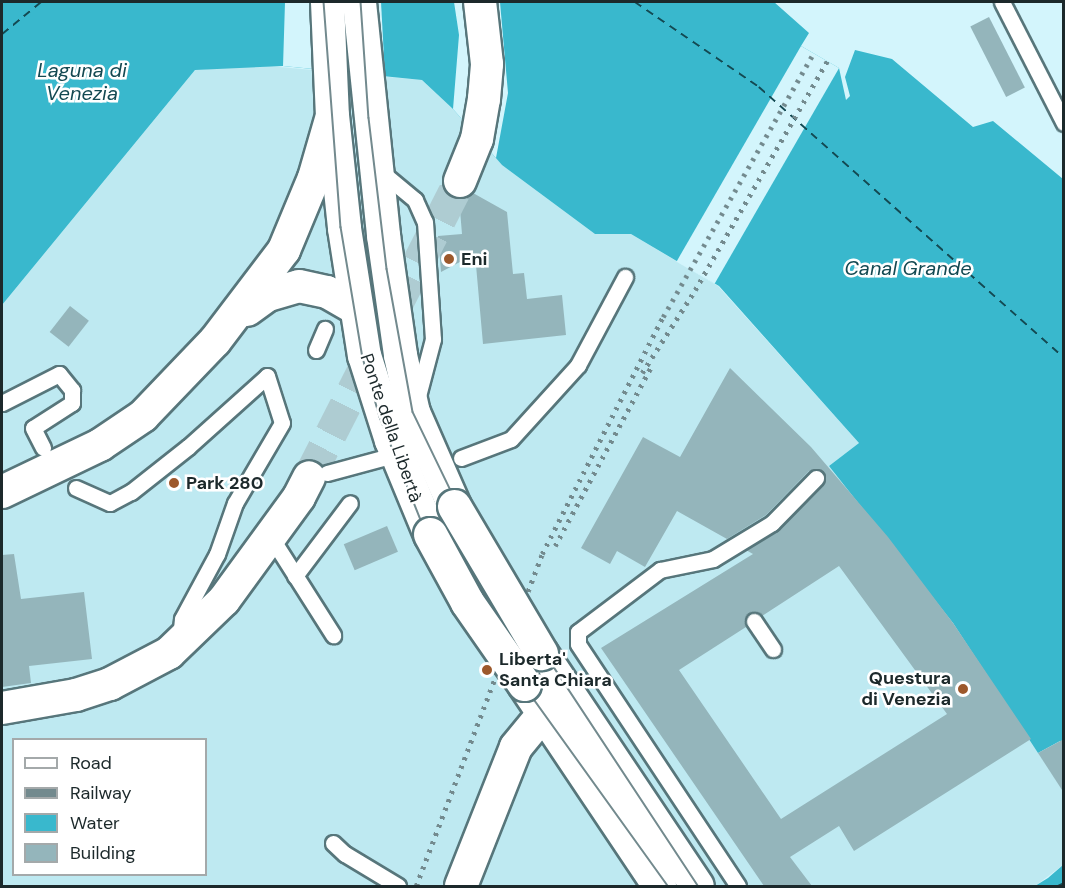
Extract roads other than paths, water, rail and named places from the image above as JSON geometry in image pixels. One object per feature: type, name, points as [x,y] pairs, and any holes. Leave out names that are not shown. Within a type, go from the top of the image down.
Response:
[{"type":"main road","name":"Ponte della Libertà","points":[[327,2],[332,108],[355,308],[371,381],[430,534],[467,602],[524,684],[556,704],[697,886]]},
{"type":"main road","name":"Ponte della Libertà","points":[[359,2],[367,99],[383,235],[400,355],[413,412],[454,506],[542,654],[556,704],[659,886]]},
{"type":"main road","points":[[344,228],[372,253],[392,361],[413,412]]},
{"type":"street","points":[[455,176],[477,139],[486,81],[485,28],[480,2]]},
{"type":"street","points":[[284,250],[314,178],[332,108]]},
{"type":"street","points":[[2,492],[100,445],[143,416],[234,319],[284,250],[306,226],[321,222],[344,228]]},
{"type":"street","points":[[234,319],[268,295],[299,286],[327,292],[355,308]]},
{"type":"street","points":[[2,708],[76,695],[110,684],[180,645],[224,600],[269,534],[298,497],[312,468]]},
{"type":"street","points":[[461,886],[516,747],[556,704]]},
{"type":"lane","points":[[1002,2],[1064,123]]},
{"type":"lane","points":[[376,169],[415,200],[425,222],[433,339],[413,412]]},
{"type":"lane","points":[[461,458],[511,439],[578,364],[625,277]]},
{"type":"lane","points":[[316,350],[325,329]]},
{"type":"lane","points":[[2,404],[59,374],[72,390],[72,403],[33,429],[43,448]]},
{"type":"lane","points":[[76,489],[110,503],[188,447],[267,376],[282,423],[235,503],[217,554],[182,619],[180,645]]},
{"type":"lane","points":[[312,468],[398,454]]},
{"type":"lane","points":[[738,886],[578,644],[578,632],[660,570],[714,561],[772,523],[816,478]]},
{"type":"lane","points":[[295,576],[350,503]]},
{"type":"lane","points":[[269,534],[333,635]]},
{"type":"lane","points":[[754,621],[773,649]]},
{"type":"lane","points":[[333,843],[345,854],[399,886]]},
{"type":"water","name":"Canal Grande","points":[[2,2],[774,2],[809,33],[801,46],[839,68],[846,100],[850,96],[845,77],[855,50],[892,59],[973,127],[993,121],[1063,179],[1063,747],[1060,741],[1038,753],[953,623],[829,466],[859,443],[719,286],[631,234],[595,234],[502,165],[453,109],[422,80],[283,66],[195,70],[2,305]]},
{"type":"water","points":[[1063,865],[1063,886],[1035,886],[1048,878]]},
{"type":"tunnel","points":[[309,477],[460,181]]},
{"type":"tram line","points":[[324,2],[341,227],[363,358],[380,417],[427,535],[459,595],[668,886]]},
{"type":"tram line","points":[[361,2],[369,118],[387,269],[413,412],[488,567],[698,886]]},
{"type":"railway","points":[[416,886],[542,554],[663,317],[814,52]]},
{"type":"railway","points":[[642,373],[695,290],[829,58]]},
{"type":"railway","points":[[555,546],[651,367]]},
{"type":"place","name":"Eni","points":[[449,259]]},
{"type":"place","name":"Park 280","points":[[174,483]]},
{"type":"place","name":"Liberta' Santa Chiara","points":[[487,670]]},
{"type":"place","name":"Questura di Venezia","points":[[963,689]]},
{"type":"water label","name":"Laguna di Venezia","points":[[82,82]]}]
